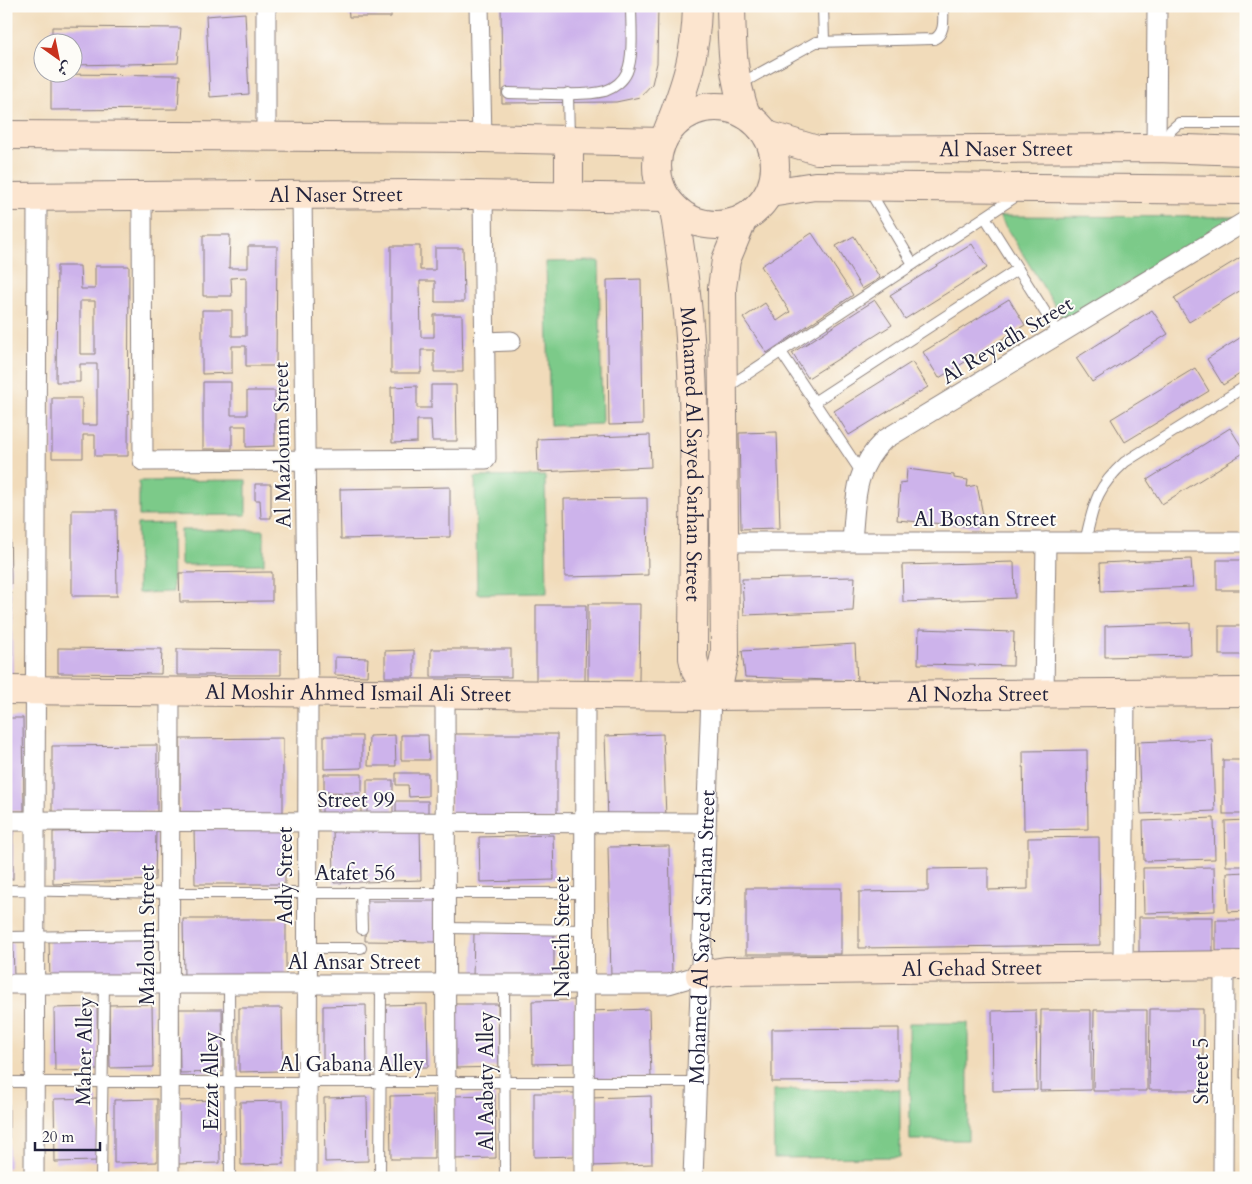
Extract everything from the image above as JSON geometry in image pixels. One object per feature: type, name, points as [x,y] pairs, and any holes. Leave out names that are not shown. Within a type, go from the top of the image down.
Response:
[{"type":"street","points":[[266,6],[266,137]]},
{"type":"street","points":[[479,6],[482,138]]},
{"type":"street","points":[[1157,6],[1159,148]]},
{"type":"street","points":[[6,135],[570,140],[664,138],[684,116],[709,107],[728,108],[746,115],[767,136],[775,158],[775,176],[770,193],[763,204],[743,219],[719,226],[706,225],[689,219],[670,203],[659,185],[656,170],[664,138],[687,81],[694,53],[697,18],[732,17],[736,86],[746,115]]},
{"type":"street","name":"Al Naser Street","points":[[767,136],[817,150],[1159,148],[1246,151]]},
{"type":"street","points":[[568,196],[570,140]]},
{"type":"street","points":[[861,150],[863,186]]},
{"type":"street","name":"Al Naser Street","points":[[770,193],[815,186],[1246,190]]},
{"type":"street","name":"Al Mazloum Street","points":[[302,195],[305,460],[313,567],[308,694]]},
{"type":"street","points":[[142,197],[142,462],[486,459],[483,195]]},
{"type":"street","name":"Al Naser Street","points":[[6,197],[483,195],[568,196],[670,203]]},
{"type":"street","points":[[34,1178],[37,198]]},
{"type":"street","name":"Mohamed Al Sayed Sarhan Street","points":[[670,203],[688,316],[692,430],[693,658],[696,671],[711,696]]},
{"type":"street","name":"Mohamed Al Sayed Sarhan Street","points":[[693,1178],[711,696],[720,678],[725,654],[722,288],[726,260],[743,219]]},
{"type":"street","name":"Al Reyadh Street","points":[[852,541],[858,480],[872,452],[884,440],[1246,221]]},
{"type":"street","points":[[688,316],[722,314]]},
{"type":"street","points":[[484,342],[511,341]]},
{"type":"street","name":"Al Bostan Street","points":[[725,542],[1246,542]]},
{"type":"street","points":[[1044,694],[1046,542]]},
{"type":"street","name":"Al Moshir Ahmed Ismail Ali Street","points":[[6,690],[711,696]]},
{"type":"street","name":"Mazloum Street","points":[[170,692],[170,1178]]},
{"type":"street","name":"Al Nozha Street","points":[[711,696],[1246,692]]},
{"type":"street","points":[[1123,965],[1125,693]]},
{"type":"street","name":"Adly Street","points":[[307,1178],[308,694]]},
{"type":"street","points":[[445,695],[446,1178]]},
{"type":"street","name":"Nabeih Street","points":[[584,1178],[585,695]]},
{"type":"street","name":"Street 99","points":[[6,822],[706,824]]},
{"type":"street","name":"Al Gehad Street","points":[[700,975],[726,971],[1235,965]]},
{"type":"street","name":"Street 5","points":[[1223,1178],[1235,965]]},
{"type":"street","name":"Al Ansar Street","points":[[6,984],[669,984],[700,975]]},
{"type":"lane","points":[[508,93],[603,92],[613,88],[627,72],[630,61],[631,6]]},
{"type":"lane","points":[[823,6],[824,41]]},
{"type":"lane","points":[[736,86],[809,45],[824,41],[934,39],[938,37],[943,28],[943,6]]},
{"type":"lane","points":[[568,93],[570,140]]},
{"type":"lane","points":[[1159,148],[1171,130],[1179,123],[1246,123]]},
{"type":"lane","points":[[863,186],[913,264]]},
{"type":"lane","points":[[723,390],[1027,189]]},
{"type":"lane","points":[[985,217],[1060,334]]},
{"type":"lane","points":[[814,402],[1018,269]]},
{"type":"lane","points":[[781,352],[861,472]]},
{"type":"lane","points":[[1085,542],[1096,496],[1108,477],[1125,462],[1246,386]]},
{"type":"lane","name":"Atafet 56","points":[[6,890],[170,893],[307,891],[584,893]]},
{"type":"lane","points":[[361,892],[362,929]]},
{"type":"lane","points":[[446,928],[584,930]]},
{"type":"lane","points":[[6,937],[170,935]]},
{"type":"lane","points":[[308,948],[361,948]]},
{"type":"lane","name":"Maher Alley","points":[[101,1178],[104,984]]},
{"type":"lane","name":"Ezzat Alley","points":[[229,984],[230,1178]]},
{"type":"lane","points":[[380,1178],[381,985]]},
{"type":"lane","name":"Al Aabaty Alley","points":[[504,985],[505,1178]]},
{"type":"lane","name":"Al Gabana Alley","points":[[6,1082],[584,1084],[697,1082]]},
{"type":"green space","points":[[999,216],[1235,217],[1065,322]]},
{"type":"green space","points":[[599,261],[602,424],[550,426],[546,262]]},
{"type":"green space","points":[[545,476],[547,593],[477,594],[475,477]]},
{"type":"green space","points":[[246,480],[246,515],[139,516],[139,481]]},
{"type":"green space","points":[[172,523],[173,592],[138,593],[137,524]]},
{"type":"green space","points":[[181,530],[264,530],[264,564],[181,565]]},
{"type":"green space","points":[[909,1023],[968,1023],[968,1140],[910,1140]]},
{"type":"green space","points":[[900,1089],[900,1157],[774,1158],[773,1090]]},
{"type":"building","points":[[348,6],[391,6],[391,17],[349,17]]},
{"type":"building","points":[[501,6],[658,6],[657,63],[652,84],[640,97],[616,102],[502,103]]},
{"type":"building","points":[[245,13],[249,94],[210,97],[206,16]]},
{"type":"building","points":[[52,27],[181,28],[178,63],[82,65],[82,32],[52,32]]},
{"type":"building","points":[[82,74],[180,75],[178,109],[51,110],[51,82],[82,82]]},
{"type":"building","points":[[812,233],[853,295],[767,353],[743,318],[765,303],[777,321],[790,312],[761,266]]},
{"type":"building","points":[[203,235],[230,235],[229,268],[248,268],[248,246],[277,246],[276,366],[246,366],[246,346],[232,346],[232,373],[202,374],[202,310],[232,310],[232,336],[246,336],[246,277],[231,278],[232,296],[203,296]]},
{"type":"building","points":[[854,236],[880,278],[862,289],[836,246]]},
{"type":"building","points":[[972,244],[987,268],[905,319],[890,295]]},
{"type":"building","points":[[391,246],[420,246],[420,270],[435,270],[435,248],[463,248],[464,302],[435,302],[435,281],[420,281],[421,337],[434,337],[434,315],[462,315],[463,372],[434,372],[434,350],[421,350],[421,373],[391,373]]},
{"type":"building","points":[[1246,254],[1246,287],[1189,322],[1174,298]]},
{"type":"building","points":[[57,266],[80,266],[81,289],[95,289],[95,266],[129,266],[128,456],[95,456],[95,435],[83,435],[83,458],[52,458],[52,398],[82,398],[82,425],[97,425],[97,364],[80,364],[80,382],[56,382]],"holes":[[[80,301],[95,301],[95,354],[80,354]]]},
{"type":"building","points":[[641,279],[643,424],[609,425],[607,280]]},
{"type":"building","points":[[1009,299],[1025,325],[939,378],[923,352]]},
{"type":"building","points":[[875,300],[892,325],[808,378],[792,353]]},
{"type":"building","points":[[1152,310],[1168,334],[1092,382],[1076,358]]},
{"type":"building","points":[[1246,334],[1246,370],[1223,385],[1207,359]]},
{"type":"building","points":[[912,362],[928,387],[849,435],[834,411]]},
{"type":"building","points":[[1195,368],[1209,391],[1125,442],[1111,419]]},
{"type":"building","points":[[203,382],[231,382],[231,415],[247,415],[247,391],[275,391],[275,446],[246,447],[246,426],[232,426],[232,449],[203,449]]},
{"type":"building","points":[[431,385],[456,385],[457,441],[432,441],[431,420],[417,420],[417,442],[392,443],[391,387],[417,386],[417,408],[431,408]]},
{"type":"building","points":[[1230,428],[1245,452],[1162,504],[1147,480]]},
{"type":"building","points":[[777,432],[780,528],[741,529],[739,433]]},
{"type":"building","points":[[650,435],[651,467],[538,472],[537,439]]},
{"type":"building","points":[[6,457],[9,457],[11,584],[6,584]]},
{"type":"building","points":[[907,469],[954,475],[954,478],[968,480],[967,487],[977,485],[983,515],[978,527],[897,520],[900,483],[906,482]]},
{"type":"building","points":[[255,484],[271,484],[271,518],[261,518],[260,500],[255,500]]},
{"type":"building","points":[[450,487],[450,537],[341,539],[340,489]]},
{"type":"building","points":[[647,498],[648,575],[565,577],[564,499]]},
{"type":"building","points":[[72,510],[116,510],[117,596],[72,596]]},
{"type":"building","points":[[1191,559],[1193,587],[1101,591],[1100,563]]},
{"type":"building","points":[[1217,560],[1246,560],[1246,590],[1217,590]]},
{"type":"building","points":[[1014,562],[1015,598],[903,602],[902,565]]},
{"type":"building","points":[[272,572],[272,601],[180,602],[179,573]]},
{"type":"building","points":[[855,577],[853,611],[744,615],[742,579]]},
{"type":"building","points":[[6,592],[11,592],[13,675],[6,675]]},
{"type":"building","points":[[588,604],[640,604],[639,681],[588,681]]},
{"type":"building","points":[[536,605],[586,605],[585,681],[536,681]]},
{"type":"building","points":[[1190,623],[1191,655],[1105,657],[1105,626]]},
{"type":"building","points":[[1219,626],[1246,626],[1246,655],[1219,655]]},
{"type":"building","points":[[919,629],[1014,632],[1013,666],[918,664]]},
{"type":"building","points":[[855,644],[857,681],[745,677],[742,651]]},
{"type":"building","points":[[58,648],[162,649],[161,674],[58,673]]},
{"type":"building","points":[[177,649],[281,650],[281,675],[177,675]]},
{"type":"building","points":[[431,649],[511,649],[511,677],[431,677]]},
{"type":"building","points":[[414,650],[414,677],[385,677],[385,651]]},
{"type":"building","points":[[335,657],[368,658],[367,676],[335,675]]},
{"type":"building","points":[[6,718],[23,718],[24,811],[6,811]]},
{"type":"building","points":[[451,734],[557,734],[557,820],[451,819]]},
{"type":"building","points":[[663,734],[666,818],[608,820],[605,736]]},
{"type":"building","points":[[395,735],[396,766],[368,766],[369,736]]},
{"type":"building","points":[[401,735],[428,735],[429,760],[401,760]]},
{"type":"building","points":[[324,736],[362,736],[362,768],[324,769]]},
{"type":"building","points":[[283,738],[283,817],[180,818],[180,739]]},
{"type":"building","points":[[1212,739],[1215,811],[1141,814],[1138,742]]},
{"type":"building","points":[[157,745],[157,812],[52,812],[52,746]]},
{"type":"building","points":[[1087,750],[1088,829],[1024,830],[1023,751]]},
{"type":"building","points":[[1223,760],[1246,760],[1246,814],[1223,814]]},
{"type":"building","points":[[396,773],[428,773],[428,796],[409,797],[408,785],[396,785]]},
{"type":"building","points":[[324,774],[362,774],[362,793],[324,792]]},
{"type":"building","points":[[367,780],[393,780],[393,816],[367,816]]},
{"type":"building","points":[[322,799],[361,799],[361,818],[322,817]]},
{"type":"building","points":[[396,801],[428,801],[428,818],[396,819]]},
{"type":"building","points":[[1214,818],[1215,859],[1144,861],[1143,821]]},
{"type":"building","points":[[1246,820],[1246,866],[1226,866],[1225,821]]},
{"type":"building","points":[[420,825],[421,880],[334,883],[333,826]]},
{"type":"building","points":[[285,827],[285,884],[195,884],[194,829]]},
{"type":"building","points":[[6,828],[13,828],[13,879],[6,879]]},
{"type":"building","points":[[156,830],[155,880],[53,884],[53,832]]},
{"type":"building","points":[[553,835],[554,880],[480,882],[479,837]]},
{"type":"building","points":[[1099,837],[1100,945],[859,948],[859,892],[928,891],[928,869],[988,868],[988,890],[1028,889],[1028,838]]},
{"type":"building","points":[[669,846],[672,975],[611,977],[608,847]]},
{"type":"building","points":[[1214,867],[1215,911],[1144,913],[1143,868]]},
{"type":"building","points":[[1246,872],[1246,911],[1228,912],[1227,873]]},
{"type":"building","points":[[746,888],[841,888],[841,954],[746,954]]},
{"type":"building","points":[[366,901],[439,901],[437,942],[365,941]]},
{"type":"building","points":[[1139,917],[1213,917],[1213,960],[1139,961]]},
{"type":"building","points":[[183,919],[286,919],[286,976],[184,978]]},
{"type":"building","points":[[1216,920],[1246,920],[1246,959],[1216,959]]},
{"type":"building","points":[[474,932],[554,933],[554,979],[473,978]]},
{"type":"building","points":[[152,938],[153,979],[50,982],[49,940]]},
{"type":"building","points":[[6,943],[13,943],[14,977],[6,978]]},
{"type":"building","points":[[575,1000],[576,1063],[533,1064],[532,1001]]},
{"type":"building","points":[[152,1004],[153,1067],[110,1068],[109,1005]]},
{"type":"building","points":[[427,1004],[428,1067],[385,1068],[384,1005]]},
{"type":"building","points":[[455,1004],[498,1004],[499,1067],[456,1068]]},
{"type":"building","points":[[366,1005],[367,1068],[323,1069],[323,1006]]},
{"type":"building","points":[[97,1007],[98,1070],[55,1071],[54,1008]]},
{"type":"building","points":[[239,1008],[282,1008],[283,1071],[239,1072]]},
{"type":"building","points":[[179,1009],[222,1009],[223,1072],[180,1073]]},
{"type":"building","points":[[649,1009],[651,1078],[592,1080],[589,1011]]},
{"type":"building","points":[[1150,1009],[1203,1009],[1203,1090],[1149,1090]]},
{"type":"building","points":[[1241,1009],[1246,1009],[1246,1078],[1240,1078]]},
{"type":"building","points":[[1036,1010],[1037,1090],[993,1091],[992,1011]]},
{"type":"building","points":[[1041,1010],[1091,1010],[1091,1090],[1040,1091]]},
{"type":"building","points":[[1094,1010],[1147,1010],[1147,1091],[1093,1091]]},
{"type":"building","points":[[6,1011],[8,1011],[9,1075],[6,1075]]},
{"type":"building","points":[[899,1028],[899,1081],[772,1082],[772,1029]]},
{"type":"building","points":[[534,1093],[576,1093],[577,1156],[534,1157]]},
{"type":"building","points":[[433,1095],[434,1159],[391,1159],[390,1096]]},
{"type":"building","points":[[495,1095],[496,1158],[453,1159],[452,1096]]},
{"type":"building","points":[[651,1096],[652,1164],[592,1166],[590,1098]]},
{"type":"building","points":[[367,1097],[368,1161],[325,1162],[324,1098]]},
{"type":"building","points":[[97,1098],[98,1161],[55,1162],[54,1099]]},
{"type":"building","points":[[157,1099],[157,1162],[114,1163],[114,1100]]},
{"type":"building","points":[[219,1100],[220,1163],[177,1164],[176,1101]]},
{"type":"building","points":[[283,1101],[284,1164],[241,1165],[240,1102]]},
{"type":"building","points":[[9,1104],[9,1168],[6,1168],[6,1105]]}]
